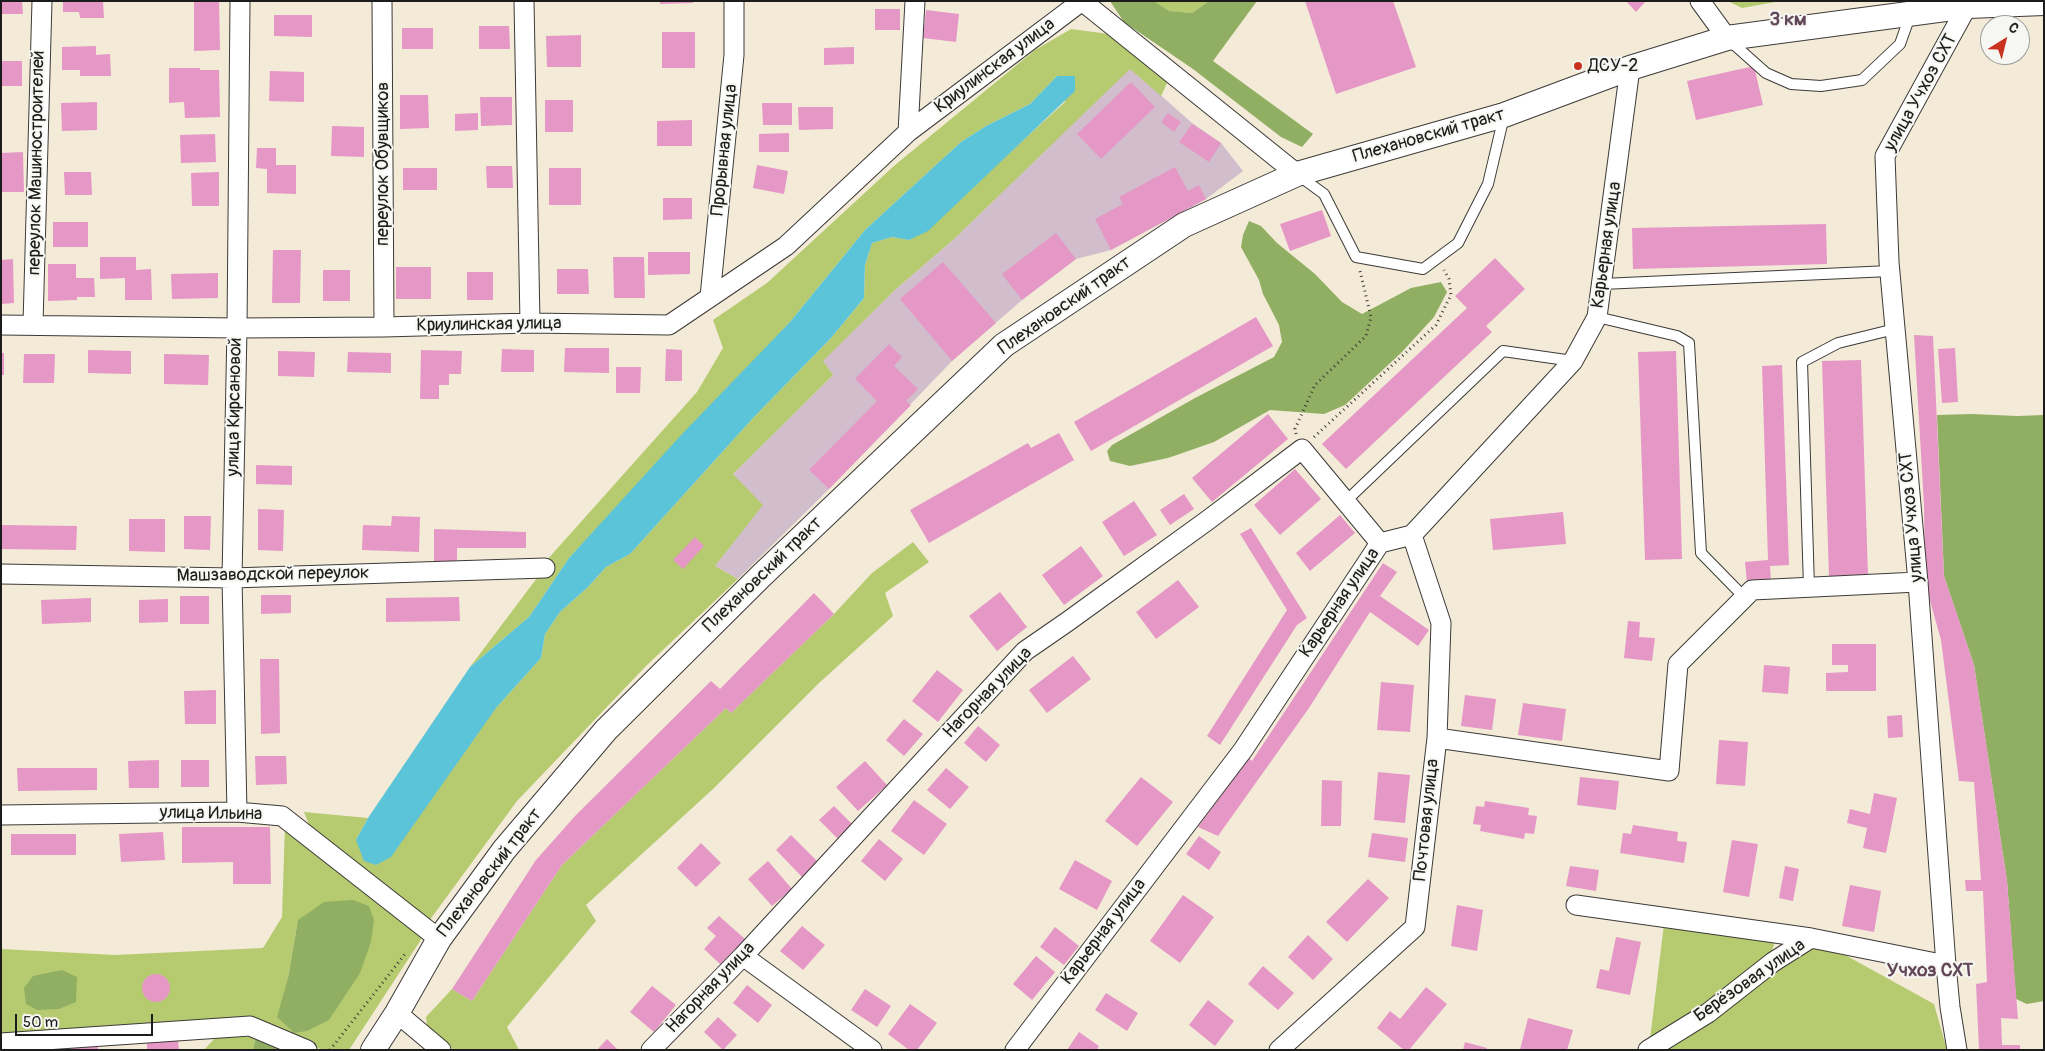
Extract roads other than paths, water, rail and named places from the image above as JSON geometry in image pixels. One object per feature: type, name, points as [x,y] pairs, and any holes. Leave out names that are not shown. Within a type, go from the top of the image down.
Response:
[{"type":"street","name":"переулок Машиностроителей","points":[[33,324],[42,1]]},
{"type":"street","name":"улица Кирсановой","points":[[237,812],[232,578],[237,328],[240,1]]},
{"type":"street","name":"переулок Обувщиков","points":[[382,1],[384,327]]},
{"type":"street","points":[[524,1],[530,323]]},
{"type":"street","name":"Прорывная улица","points":[[710,298],[734,55],[734,1]]},
{"type":"street","name":"Криулинская улица","points":[[908,132],[915,1]]},
{"type":"street","name":"Криулинская улица","points":[[1,325],[237,328],[384,327],[530,323],[669,325],[786,246],[908,132],[1082,1]]},
{"type":"street","points":[[1082,1],[1297,174]]},
{"type":"street","points":[[1700,1],[1726,38]]},
{"type":"street","name":"Плехановский тракт","points":[[372,1050],[398,1013],[432,933],[606,730],[761,576],[1004,345],[1184,225],[1297,174],[1504,115],[1630,68],[1726,38],[1911,13],[1969,3],[2044,3]]},
{"type":"street","name":"улица Учхоз СХТ","points":[[1957,1050],[1946,965],[1918,582],[1890,271],[1885,156],[1969,3]]},
{"type":"street","name":"Карьерная улица","points":[[1015,1050],[1243,750],[1380,542],[1412,535],[1573,361],[1597,317],[1630,68]]},
{"type":"street","name":"Нагорная улица","points":[[651,1050],[743,956],[1025,650],[1099,600],[1302,449],[1345,502]]},
{"type":"street","points":[[1345,502],[1380,542]]},
{"type":"street","name":"Почтовая улица","points":[[1279,1050],[1415,927],[1437,738],[1442,623],[1412,535]]},
{"type":"street","name":"Машзаводской переулок","points":[[1,574],[232,578],[545,568]]},
{"type":"street","points":[[1437,738],[1669,771],[1678,664],[1752,590],[1918,582]]},
{"type":"street","name":"улица Ильина","points":[[1,815],[237,812],[282,816],[432,933]]},
{"type":"street","points":[[1576,905],[1811,938]]},
{"type":"street","name":"Берёзовая улица","points":[[1648,1050],[1708,1013],[1773,962],[1811,938],[1946,965]]},
{"type":"street","points":[[743,956],[872,1050]]},
{"type":"street","points":[[398,1013],[441,1050]]},
{"type":"street","points":[[1,1043],[250,1026],[308,1050]]},
{"type":"lane","points":[[1726,38],[1766,73],[1791,84],[1821,86],[1862,80],[1900,44],[1911,13]]},
{"type":"lane","points":[[1297,174],[1324,194],[1356,257],[1423,269],[1458,243],[1488,184],[1504,115]]},
{"type":"lane","points":[[1602,284],[1890,271]]},
{"type":"lane","points":[[1597,317],[1677,336],[1689,343],[1701,553],[1745,598]]},
{"type":"lane","points":[[1809,587],[1802,362],[1838,344],[1895,329]]},
{"type":"lane","points":[[1345,502],[1503,351],[1573,361]]},
{"type":"water","points":[[1057,76],[1075,76],[1075,91],[928,231],[909,240],[892,237],[872,243],[865,265],[864,298],[831,338],[753,418],[630,554],[606,567],[588,587],[560,612],[545,634],[541,658],[496,708],[391,857],[376,865],[364,861],[356,840],[368,818],[470,667],[529,617],[569,558],[683,433],[790,322],[865,230],[961,142],[986,126],[1030,104]]},
{"type":"place","name":"ДСУ-2","points":[[1578,66]]},
{"type":"district","name":"3 км","points":[[1788,20]]},
{"type":"district","name":"Учхоз СХТ","points":[[1930,971]]}]
